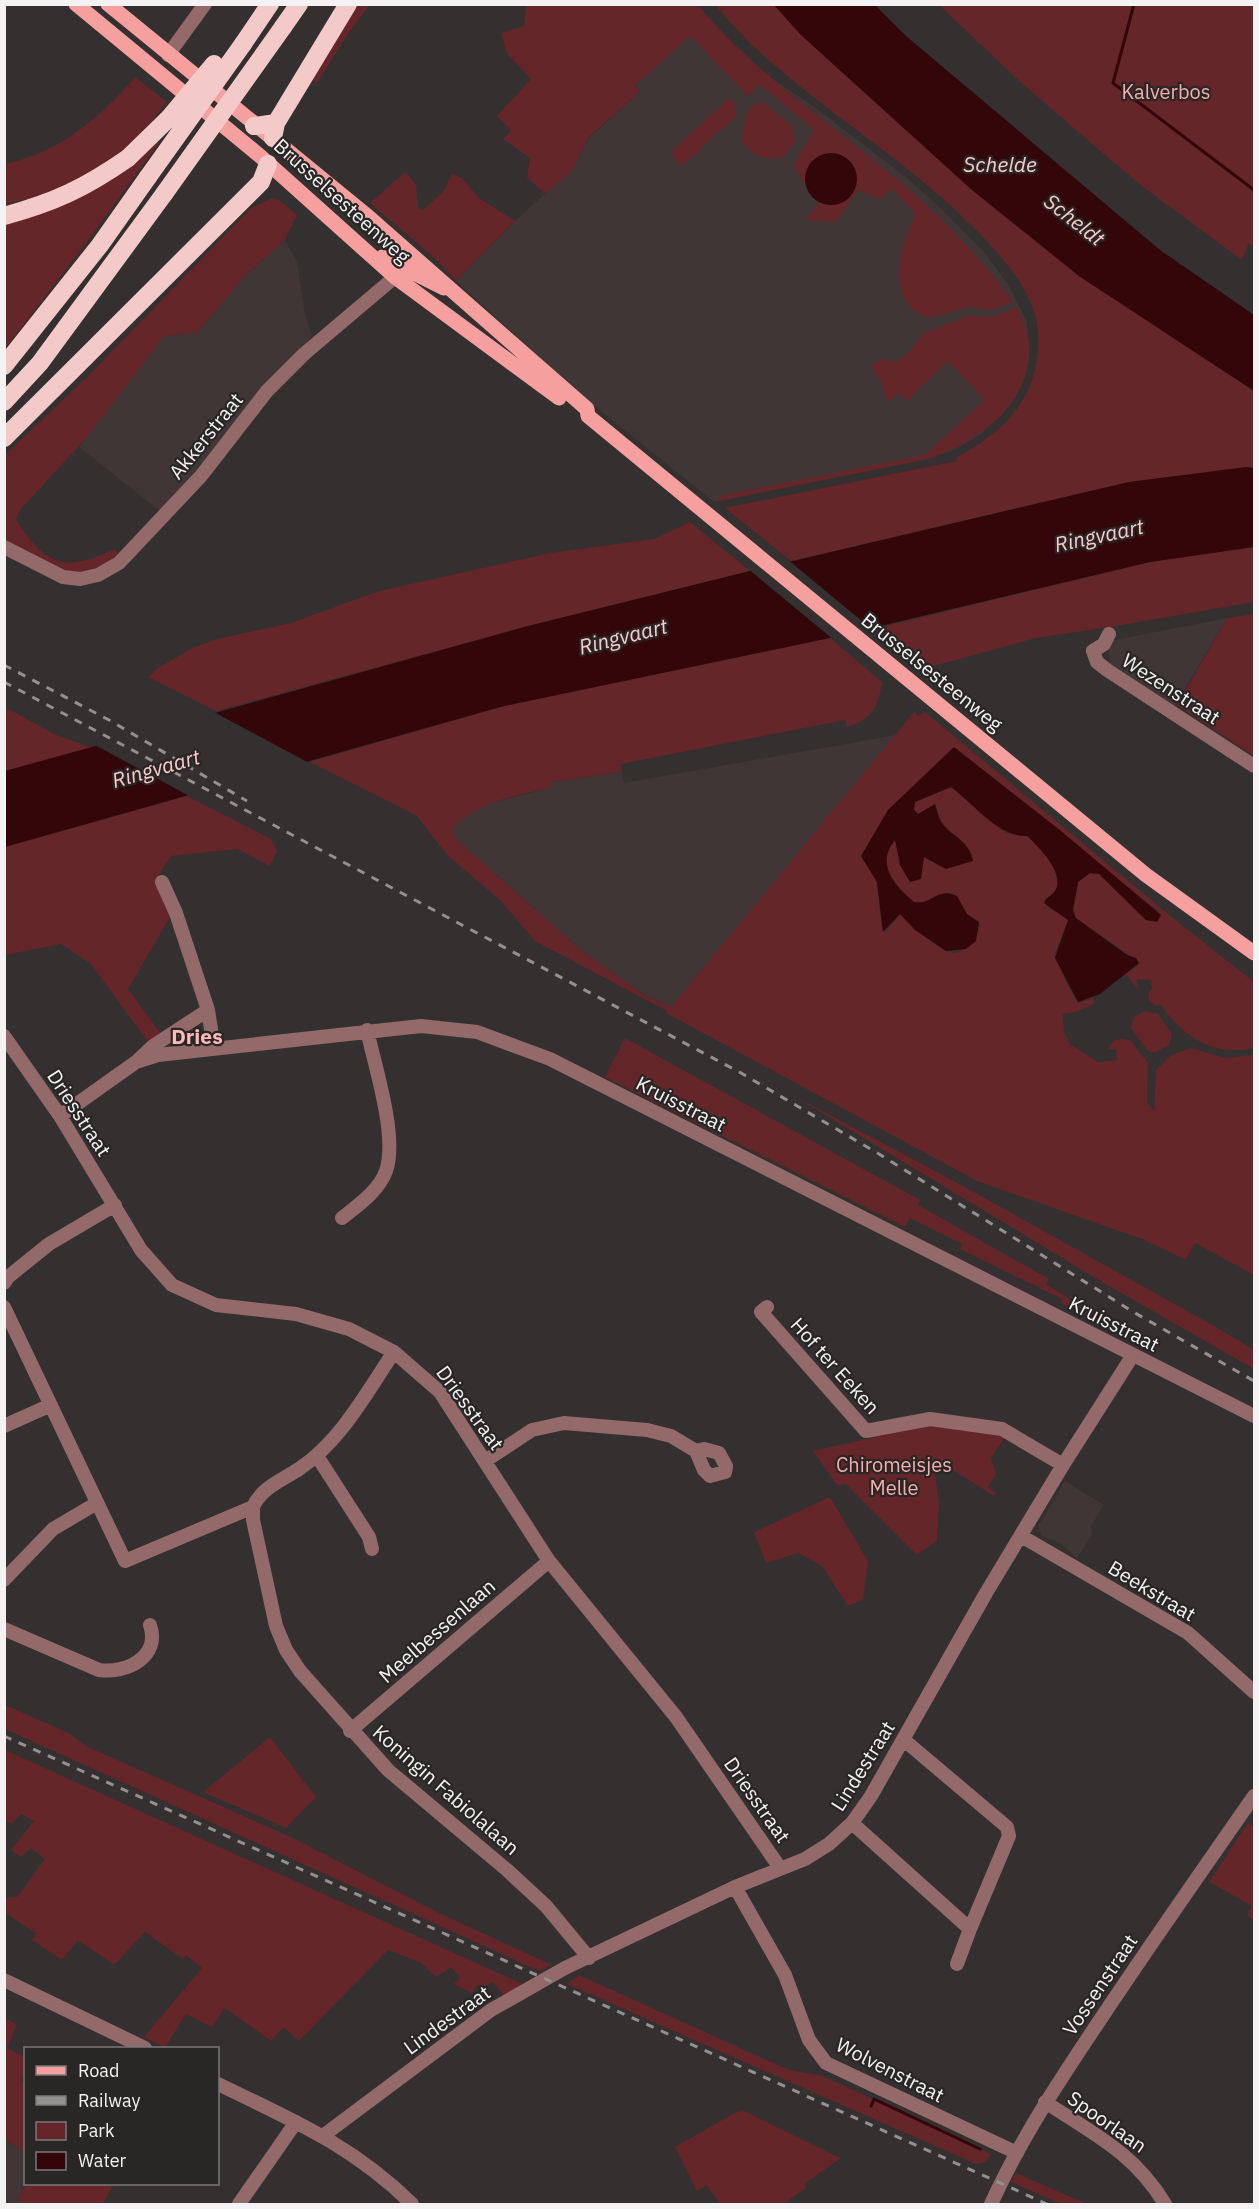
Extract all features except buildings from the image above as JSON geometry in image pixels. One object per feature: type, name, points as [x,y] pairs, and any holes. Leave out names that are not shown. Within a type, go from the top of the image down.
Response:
[{"type":"highway","points":[[4,216],[52,202],[91,184],[128,158],[198,86],[270,4]]},
{"type":"highway","points":[[4,402],[40,363],[299,4]]},
{"type":"highway","points":[[254,126],[275,130],[348,4]]},
{"type":"highway","points":[[4,366],[100,245],[243,37]]},
{"type":"highway","points":[[4,438],[261,182],[268,164]]},
{"type":"main road","name":"Brusselsesteenweg","points":[[76,4],[329,217],[581,417],[588,416]]},
{"type":"main road","name":"Brusselsesteenweg","points":[[108,4],[254,126]]},
{"type":"main road","points":[[111,32],[126,38],[238,129],[254,126]]},
{"type":"main road","name":"Brusselsesteenweg","points":[[275,130],[587,409],[588,416],[1146,875],[1254,953]]},
{"type":"main road","points":[[268,164],[275,130]]},
{"type":"main road","points":[[397,271],[455,291]]},
{"type":"main road","points":[[397,271],[409,280],[462,304],[479,319],[489,323]]},
{"type":"street","points":[[168,55],[205,4]]},
{"type":"street","points":[[397,271],[400,244]]},
{"type":"street","name":"Akkerstraat","points":[[4,547],[63,577],[80,579],[98,575],[119,563],[171,511],[267,391],[304,354],[397,271]]},
{"type":"street","name":"Wezenstraat","points":[[1109,634],[1104,644],[1094,651],[1097,662],[1254,766]]},
{"type":"street","points":[[162,882],[176,913],[208,1010],[214,1048]]},
{"type":"street","points":[[136,1062],[153,1046],[208,1010]]},
{"type":"street","name":"Kruisstraat","points":[[60,1116],[136,1062],[158,1055],[367,1030],[421,1026],[477,1032],[550,1059],[1254,1416]]},
{"type":"street","points":[[342,1218],[366,1199],[386,1173],[392,1145],[367,1030]]},
{"type":"street","name":"Driesstraat","points":[[4,1036],[60,1116],[141,1250],[155,1269],[172,1285],[216,1305],[313,1317],[349,1329],[394,1352],[440,1392],[549,1560],[676,1717],[780,1868]]},
{"type":"street","points":[[4,1283],[8,1277],[49,1245],[115,1205]]},
{"type":"street","points":[[4,1307],[125,1561],[253,1507],[257,1498],[266,1490],[317,1456],[340,1432],[394,1352]]},
{"type":"street","name":"Hof ter Eeken","points":[[767,1307],[761,1312],[866,1431],[930,1419],[1002,1429],[1063,1465]]},
{"type":"street","name":"Lindestraat","points":[[324,2135],[491,2010],[589,1958],[735,1887],[805,1859],[829,1844],[852,1823],[904,1740],[932,1686],[1063,1465],[1133,1355]]},
{"type":"street","points":[[4,1426],[51,1405]]},
{"type":"street","points":[[485,1461],[532,1430],[549,1424],[564,1423],[661,1433],[696,1451]]},
{"type":"street","points":[[317,1456],[369,1537],[372,1549]]},
{"type":"street","points":[[4,1580],[53,1529],[97,1503]]},
{"type":"street","name":"Koningin Fabiolalaan","points":[[253,1507],[255,1529],[280,1638],[296,1666],[350,1731],[388,1770],[507,1870],[538,1899],[589,1958]]},
{"type":"street","name":"Beekstraat","points":[[1021,1536],[1188,1633],[1254,1692]]},
{"type":"street","name":"Meelbessenlaan","points":[[350,1731],[549,1560]]},
{"type":"street","points":[[4,1629],[99,1670],[115,1672],[128,1669],[147,1651],[152,1642],[150,1625]]},
{"type":"street","points":[[904,1740],[1007,1827],[1009,1836],[957,1964]]},
{"type":"street","name":"Vossenstraat","points":[[991,2205],[1045,2102],[1159,1931],[1254,1796]]},
{"type":"street","points":[[852,1823],[970,1929]]},
{"type":"street","name":"Wolvenstraat","points":[[735,1887],[785,1975],[809,2040],[826,2063],[1017,2153]]},
{"type":"street","points":[[4,1980],[141,2047]]},
{"type":"street","points":[[219,2084],[324,2135],[390,2183],[411,2205]]},
{"type":"street","name":"Spoorlaan","points":[[1045,2102],[1131,2160],[1153,2185],[1165,2205]]},
{"type":"street","points":[[239,2205],[296,2122]]},
{"type":"shaded area","points":[[690,35],[748,96],[768,76],[816,108],[907,178],[984,252],[1009,286],[1027,322],[1029,357],[1023,381],[1008,408],[981,434],[956,449],[928,459],[714,502],[581,395],[456,281],[515,221],[573,169],[588,139],[640,92],[635,86]]},
{"type":"shaded area","points":[[285,240],[297,262],[305,315],[312,336],[161,512],[79,447],[164,336],[197,333],[245,276]]},
{"type":"shaded area","points":[[1227,618],[1173,709],[1110,666],[1109,648],[1115,640]]},
{"type":"shaded area","points":[[896,735],[671,1007],[646,996],[582,951],[454,837],[452,828],[465,815],[488,804],[552,787],[551,782],[622,772],[624,783]]},
{"type":"shaded area","points":[[1065,1481],[1104,1505],[1091,1526],[1092,1535],[1077,1558],[1060,1543],[1042,1536],[1038,1527]]},
{"type":"shaded area","points":[[4,2140],[24,2151],[24,2185],[26,2185],[17,2199],[26,2204],[5,2204]]},
{"type":"green space","points":[[358,5],[370,5],[349,32],[317,83],[312,80]]},
{"type":"green space","points":[[526,5],[698,5],[721,31],[772,78],[936,214],[976,256],[1013,301],[994,310],[969,307],[928,318],[911,308],[904,298],[899,274],[902,248],[916,214],[892,189],[881,199],[858,190],[836,222],[806,219],[819,205],[793,166],[814,130],[760,85],[748,96],[690,36],[635,86],[640,92],[588,138],[573,169],[546,194],[527,178],[530,158],[503,139],[511,130],[497,116],[531,79],[507,54],[501,33],[524,26]]},
{"type":"green space","points":[[715,5],[774,5],[801,35],[972,190],[1079,276],[1254,391],[1254,468],[1129,482],[791,561],[725,508],[957,461],[957,457],[996,431],[1024,398],[1031,384],[1037,361],[1038,337],[1035,314],[1022,286],[1002,258],[979,233],[956,210],[906,168],[770,62]]},
{"type":"green space","name":"Kalverbos","points":[[939,5],[1254,5],[1254,247],[1249,243],[1242,260],[1143,187],[1016,78]]},
{"type":"green space","points":[[135,77],[167,102],[136,138],[108,161],[75,180],[41,195],[5,204],[4,164],[43,152],[77,132],[108,106]]},
{"type":"green space","points":[[729,98],[735,104],[736,117],[682,165],[675,160],[672,151]]},
{"type":"green space","points":[[763,102],[792,126],[795,141],[784,157],[761,157],[742,143],[744,123],[750,107]]},
{"type":"green space","points":[[157,139],[158,144],[90,238],[5,349],[4,222]]},
{"type":"green space","points":[[405,172],[416,184],[418,208],[423,210],[444,191],[452,174],[462,178],[479,198],[515,221],[456,281],[436,259],[370,203]]},
{"type":"green space","points":[[272,198],[279,200],[297,215],[285,240],[245,276],[197,333],[164,336],[89,435],[20,510],[16,519],[37,547],[57,561],[82,561],[115,549],[118,554],[102,565],[74,573],[61,571],[48,565],[5,540],[5,455],[89,375],[251,208]]},
{"type":"green space","points":[[1017,307],[1029,342],[1028,364],[1022,383],[1013,401],[1000,417],[966,442],[928,459],[714,502],[724,495],[925,455],[985,400],[948,361],[907,401],[899,393],[887,402],[882,382],[870,366],[881,359],[896,362],[911,351],[922,334],[967,316],[993,317]]},
{"type":"green space","points":[[690,522],[750,571],[528,626],[216,711],[148,677],[158,668],[192,648],[217,639],[291,623],[379,591],[550,553],[654,539]]},
{"type":"green space","points":[[1254,547],[1254,602],[1036,638],[919,670],[915,663],[873,629],[1150,562]]},
{"type":"green space","points":[[1254,614],[1254,756],[1177,705],[1227,618]]},
{"type":"green space","points":[[830,638],[882,682],[876,705],[862,721],[847,727],[845,720],[621,764],[622,772],[551,782],[553,787],[512,797],[474,811],[453,828],[454,837],[582,951],[646,996],[671,1007],[914,712],[918,716],[925,712],[1168,914],[1254,982],[1254,1048],[1226,1050],[1201,1042],[1190,1035],[1161,1005],[1156,1006],[1150,1002],[1148,994],[1152,989],[1151,980],[1137,979],[1138,990],[1126,974],[1139,965],[1132,957],[1076,918],[1073,910],[1078,882],[1090,873],[1099,874],[1146,920],[1159,912],[955,748],[888,810],[861,856],[877,882],[882,930],[886,932],[900,914],[944,950],[957,952],[968,947],[976,937],[980,925],[967,914],[952,893],[941,894],[923,902],[914,902],[894,882],[887,865],[889,848],[896,840],[900,865],[910,882],[924,857],[946,869],[973,861],[957,835],[945,827],[935,804],[918,814],[914,810],[915,802],[951,787],[1006,833],[1029,837],[1045,854],[1054,869],[1058,884],[1056,890],[1044,900],[1048,908],[1067,917],[1068,922],[1054,955],[1079,1003],[1093,998],[1095,1003],[1076,1012],[1063,1014],[1064,1032],[1070,1044],[1098,1062],[1117,1060],[1116,1049],[1108,1049],[1115,1041],[1123,1039],[1131,1041],[1148,1063],[1147,1101],[1154,1110],[1156,1070],[1170,1056],[1191,1048],[1225,1058],[1254,1055],[1254,1275],[1195,1243],[1186,1260],[1142,1239],[977,1181],[666,1013],[667,1011],[535,941],[501,901],[447,855],[417,816],[310,762],[504,706]]},
{"type":"green space","points":[[5,707],[54,734],[92,748],[5,771]]},
{"type":"green space","points":[[187,796],[271,839],[277,851],[270,866],[237,849],[171,856],[156,879],[173,912],[128,989],[161,1034],[148,1042],[91,964],[61,944],[5,955],[5,847]]},
{"type":"green space","points":[[1145,1011],[1158,1014],[1172,1034],[1169,1045],[1154,1053],[1147,1050],[1131,1028],[1134,1017]]},
{"type":"green space","points":[[625,1038],[920,1200],[918,1205],[1049,1279],[1046,1284],[1149,1349],[1061,1303],[1062,1299],[960,1249],[962,1244],[910,1218],[905,1227],[605,1077]]},
{"type":"green space","points":[[796,1097],[965,1187],[1216,1327],[1254,1350],[1254,1369],[1102,1282]]},
{"type":"green space","name":"Chiromeisjes Melle","points":[[929,1425],[1005,1437],[991,1458],[996,1474],[988,1487],[996,1493],[994,1496],[933,1457],[939,1504],[937,1541],[917,1555],[846,1484],[837,1485],[813,1451]]},
{"type":"green space","points":[[830,1497],[868,1561],[863,1600],[848,1606],[822,1566],[798,1553],[766,1563],[754,1532]]},
{"type":"green space","points":[[5,1705],[69,1733],[86,1746],[293,1838],[439,1913],[552,1965],[539,1971],[5,1729]]},
{"type":"green space","points":[[270,1737],[316,1797],[286,1828],[203,1792]]},
{"type":"green space","points":[[5,1750],[523,1984],[504,1996],[493,1982],[484,1987],[477,1985],[472,1993],[454,1984],[460,1978],[451,1967],[436,1977],[421,1963],[388,1950],[299,2041],[284,2027],[271,2041],[225,2008],[212,2027],[186,2014],[166,2047],[163,2047],[144,2037],[202,1968],[186,1955],[183,1959],[145,1932],[114,1965],[78,1940],[62,1960],[32,1940],[36,1934],[5,1912],[5,1898],[17,1897],[45,1859],[31,1848],[21,1857],[11,1850],[34,1821],[21,1814],[12,1824],[5,1820]]},
{"type":"green space","points":[[1248,1823],[1254,1828],[1254,1920],[1247,1915],[1252,1906],[1209,1882]]},
{"type":"green space","points":[[579,1975],[789,2070],[823,2076],[991,2154],[986,2162],[976,2164],[567,1984]]},
{"type":"green space","points":[[5,2018],[17,2025],[7,2048],[24,2056],[24,2075],[21,2080],[24,2082],[24,2151],[5,2140]]},
{"type":"green space","points":[[744,2111],[841,2158],[804,2184],[806,2188],[784,2204],[721,2204],[706,2185],[697,2191],[675,2147],[736,2112]]},
{"type":"green space","points":[[1016,2173],[1087,2204],[1061,2204],[1011,2182]]},
{"type":"green space","points":[[26,2185],[113,2185],[103,2204],[26,2204],[17,2199]]},
{"type":"water","name":"Schelde","points":[[774,5],[875,5],[906,36],[1160,250],[1254,315],[1254,391],[1079,276],[972,190],[801,35]]},
{"type":"water","points":[[831,153],[845,157],[853,165],[857,179],[853,193],[845,201],[831,205],[817,201],[809,193],[805,179],[809,165],[817,157]]},
{"type":"water","name":"Ringvaart","points":[[1246,467],[1254,468],[1254,547],[1150,562],[830,638],[504,706],[5,847],[5,771],[528,626],[750,571],[1129,482]]},
{"type":"water","points":[[954,747],[1061,831],[1161,915],[1157,922],[1146,920],[1099,874],[1090,873],[1078,882],[1073,910],[1076,918],[1127,955],[1136,958],[1139,963],[1100,994],[1078,1002],[1055,958],[1068,920],[1044,903],[1055,891],[1058,882],[1049,860],[1027,836],[1016,835],[996,825],[951,787],[915,802],[914,810],[918,814],[935,804],[941,821],[965,844],[973,861],[946,869],[924,857],[921,879],[910,882],[900,865],[895,840],[889,849],[887,866],[894,882],[914,902],[925,901],[944,893],[957,896],[967,914],[979,922],[976,941],[966,949],[946,951],[915,930],[900,914],[883,932],[877,882],[861,856],[888,810]]},
{"type":"pier","points":[[787,559],[874,631],[834,640],[747,568]]},
{"type":"pier","points":[[210,710],[311,764],[193,798],[93,744]]},
{"type":"waterway","points":[[1134,4],[1113,83],[1254,190]]},
{"type":"waterway","points":[[871,2106],[874,2099],[980,2149]]},
{"type":"railway","points":[[4,665],[109,720],[247,801]]},
{"type":"railway","points":[[4,682],[741,1073],[879,1154],[1135,1313],[1254,1381]]},
{"type":"railway","points":[[4,1736],[1047,2204]]},
{"type":"district","name":"Dries","points":[[197,1037]]},
{"type":"water label","name":"Scheldt","points":[[1074,220]]}]
